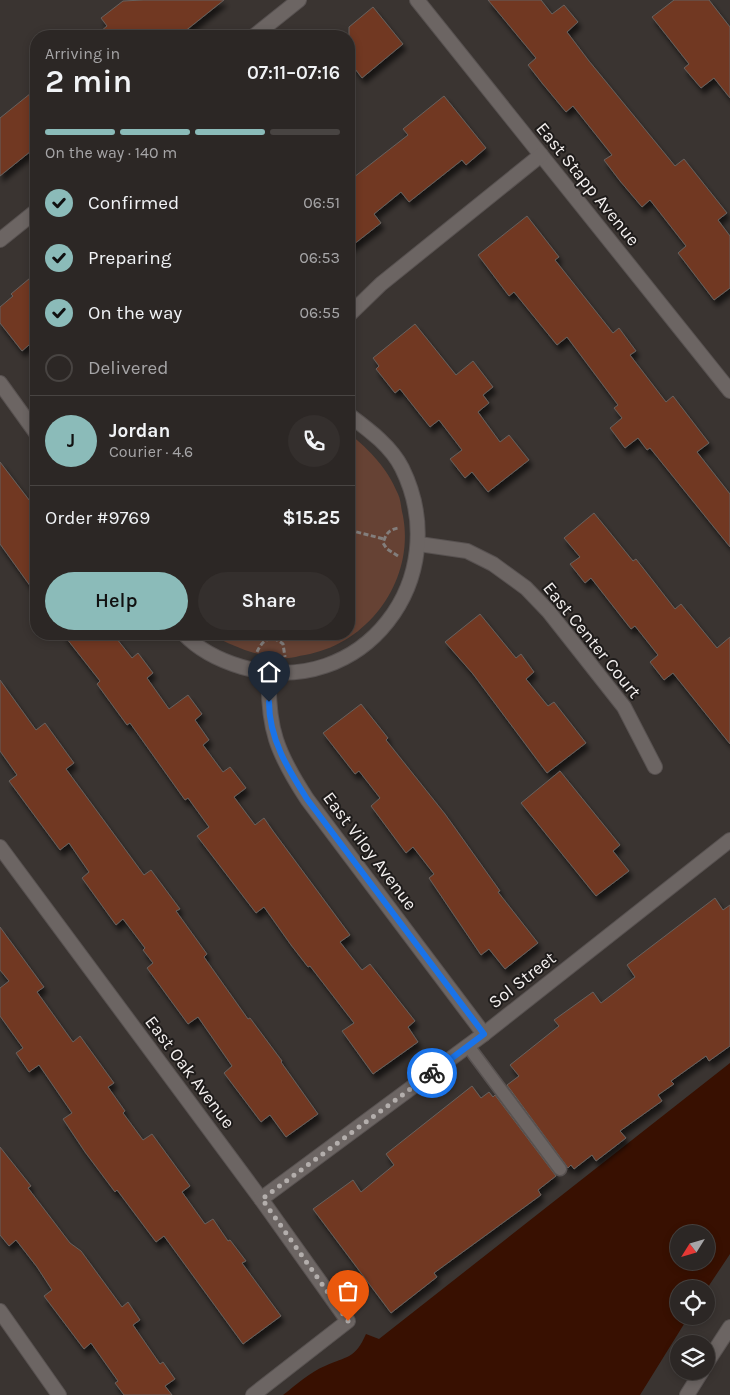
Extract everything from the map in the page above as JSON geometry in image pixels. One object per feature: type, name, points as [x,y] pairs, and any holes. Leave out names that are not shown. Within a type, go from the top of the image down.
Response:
[{"type":"street","points":[[262,30],[299,0]]},
{"type":"street","name":"East Stapp Avenue","points":[[417,0],[730,391]]},
{"type":"street","points":[[355,310],[381,284],[541,155]]},
{"type":"street","points":[[0,240],[30,216]]},
{"type":"street","points":[[0,382],[30,424]]},
{"type":"street","points":[[192,640],[222,661],[269,673],[309,671],[351,655],[386,626],[409,588],[419,544],[416,504],[401,467],[377,436],[355,420]]},
{"type":"street","name":"East Center Court","points":[[419,544],[467,551],[493,564],[526,588],[549,612],[624,707],[655,767]]},
{"type":"street","name":"East Viloy Avenue","points":[[269,673],[269,715],[275,741],[288,770],[307,799],[484,1034]]},
{"type":"street","name":"Sol Street","points":[[262,1199],[484,1034],[730,840]]},
{"type":"street","name":"East Oak Avenue","points":[[0,847],[262,1199],[348,1321],[253,1395]]},
{"type":"street","points":[[0,1311],[59,1395]]},
{"type":"street","points":[[715,1350],[730,1327]]},
{"type":"street","points":[[686,1395],[696,1380]]},
{"type":"lane","points":[[468,1046],[560,1169]]},
{"type":"path","points":[[355,532],[385,539]]},
{"type":"shaded area","points":[[355,438],[383,467],[399,496],[405,540],[402,563],[394,585],[382,605],[367,623],[355,633]]},
{"type":"shaded area","points":[[222,640],[345,640],[328,648],[291,658],[273,657],[237,647]]},
{"type":"shaded area","points":[[730,1063],[730,1254],[713,1280],[670,1280],[670,1325],[683,1325],[677,1335],[670,1335],[670,1347],[640,1395],[283,1395],[314,1372],[350,1356],[358,1348],[366,1334],[379,1339]]},
{"type":"building","points":[[224,0],[186,30],[102,30],[107,26],[101,18],[123,1]]},
{"type":"building","points":[[488,0],[541,0],[552,14],[564,5],[578,22],[567,32],[589,61],[675,166],[684,159],[727,213],[718,220],[730,236],[730,288],[714,300],[678,253],[686,246],[650,200],[642,207],[620,181],[604,160],[612,155],[573,106],[566,112],[542,83],[528,65],[536,58]]},
{"type":"building","points":[[674,0],[709,0],[730,27],[730,98],[714,78],[701,88],[684,68],[689,64],[652,17]]},
{"type":"building","points":[[373,7],[403,44],[362,78],[355,69],[355,30],[349,30],[349,27]]},
{"type":"building","points":[[30,94],[30,152],[0,176],[0,118]]},
{"type":"building","points":[[444,96],[486,148],[466,165],[462,160],[409,202],[401,192],[374,214],[381,223],[355,243],[355,176],[408,135],[403,129]]},
{"type":"building","points":[[527,216],[559,257],[555,260],[613,333],[619,328],[636,351],[630,355],[666,402],[673,396],[709,443],[697,452],[730,494],[730,547],[650,448],[647,450],[638,438],[625,448],[610,428],[622,418],[614,408],[618,405],[567,337],[557,345],[514,292],[509,296],[478,255]]},
{"type":"building","points":[[30,278],[30,344],[22,351],[0,323],[0,307],[13,296],[11,294]]},
{"type":"building","points":[[415,324],[456,375],[473,361],[493,387],[483,395],[489,403],[478,412],[500,442],[509,435],[529,460],[488,492],[472,472],[465,478],[450,459],[462,450],[439,420],[430,427],[400,389],[395,393],[376,369],[379,366],[373,358]]},
{"type":"building","points":[[0,462],[30,501],[30,586],[0,544]]},
{"type":"building","points":[[594,513],[633,561],[636,559],[675,609],[681,604],[717,648],[730,637],[730,744],[673,673],[664,680],[650,662],[658,655],[635,626],[631,629],[591,578],[585,583],[570,564],[580,557],[564,538]]},
{"type":"building","points":[[480,614],[516,658],[521,654],[534,672],[526,679],[548,706],[554,702],[586,743],[547,773],[473,674],[445,642]]},
{"type":"building","points":[[68,640],[118,640],[132,658],[138,653],[153,673],[147,678],[169,709],[188,695],[202,714],[195,720],[209,740],[203,745],[223,772],[230,767],[246,788],[234,797],[255,825],[264,818],[350,935],[340,942],[362,970],[370,964],[415,1021],[408,1027],[418,1042],[373,1074],[342,1031],[354,1023],[310,966],[308,967],[264,907],[256,913],[197,836],[209,827],[188,798],[185,800],[130,723],[127,725],[97,684],[100,681]]},
{"type":"building","points":[[0,680],[36,730],[45,723],[74,763],[66,769],[144,875],[151,870],[180,909],[176,911],[207,954],[204,957],[248,1019],[250,1018],[282,1061],[318,1114],[286,1137],[270,1115],[261,1122],[224,1073],[232,1066],[198,1017],[188,1024],[147,968],[153,963],[143,950],[145,948],[123,919],[116,925],[82,878],[89,872],[69,843],[60,850],[9,781],[17,775],[0,751]]},
{"type":"building","points":[[361,704],[388,738],[386,740],[445,814],[500,891],[498,892],[538,943],[505,969],[489,949],[481,955],[429,878],[434,874],[413,847],[406,853],[371,806],[380,798],[359,771],[355,774],[323,733]]},
{"type":"building","points":[[560,771],[620,845],[613,851],[629,871],[596,896],[521,803]]},
{"type":"building","points":[[715,898],[723,910],[730,905],[730,1046],[709,1061],[706,1056],[671,1081],[674,1084],[658,1095],[662,1101],[620,1131],[626,1138],[596,1161],[592,1155],[574,1169],[571,1165],[568,1168],[507,1085],[519,1076],[510,1065],[559,1026],[554,1020],[593,992],[601,1003],[635,977],[627,965]]},
{"type":"building","points":[[0,927],[44,987],[37,992],[73,1042],[80,1036],[114,1083],[108,1087],[125,1111],[123,1113],[143,1140],[152,1134],[190,1186],[182,1192],[205,1224],[213,1219],[228,1241],[230,1240],[246,1261],[242,1263],[281,1316],[243,1344],[164,1236],[156,1242],[117,1190],[115,1192],[85,1152],[63,1119],[72,1113],[39,1065],[29,1072],[16,1053],[23,1048],[0,1016],[0,988],[9,981],[0,970]]},
{"type":"building","points":[[472,1086],[481,1098],[489,1092],[493,1097],[495,1095],[556,1176],[538,1190],[541,1195],[434,1273],[437,1277],[391,1313],[313,1209],[353,1180],[361,1192],[394,1165],[386,1154]]},
{"type":"building","points":[[0,1147],[31,1186],[28,1188],[70,1243],[81,1251],[122,1307],[128,1302],[140,1320],[133,1325],[160,1364],[163,1362],[175,1379],[165,1386],[172,1395],[124,1395],[115,1383],[118,1381],[91,1343],[84,1349],[44,1296],[52,1290],[37,1267],[16,1240],[9,1246],[0,1235]]},
{"type":"way so far","points":[[348,1321],[262,1199],[432,1073]]},
{"type":"route","points":[[269,702],[269,715],[275,741],[288,770],[307,799],[484,1034],[432,1073]]}]
